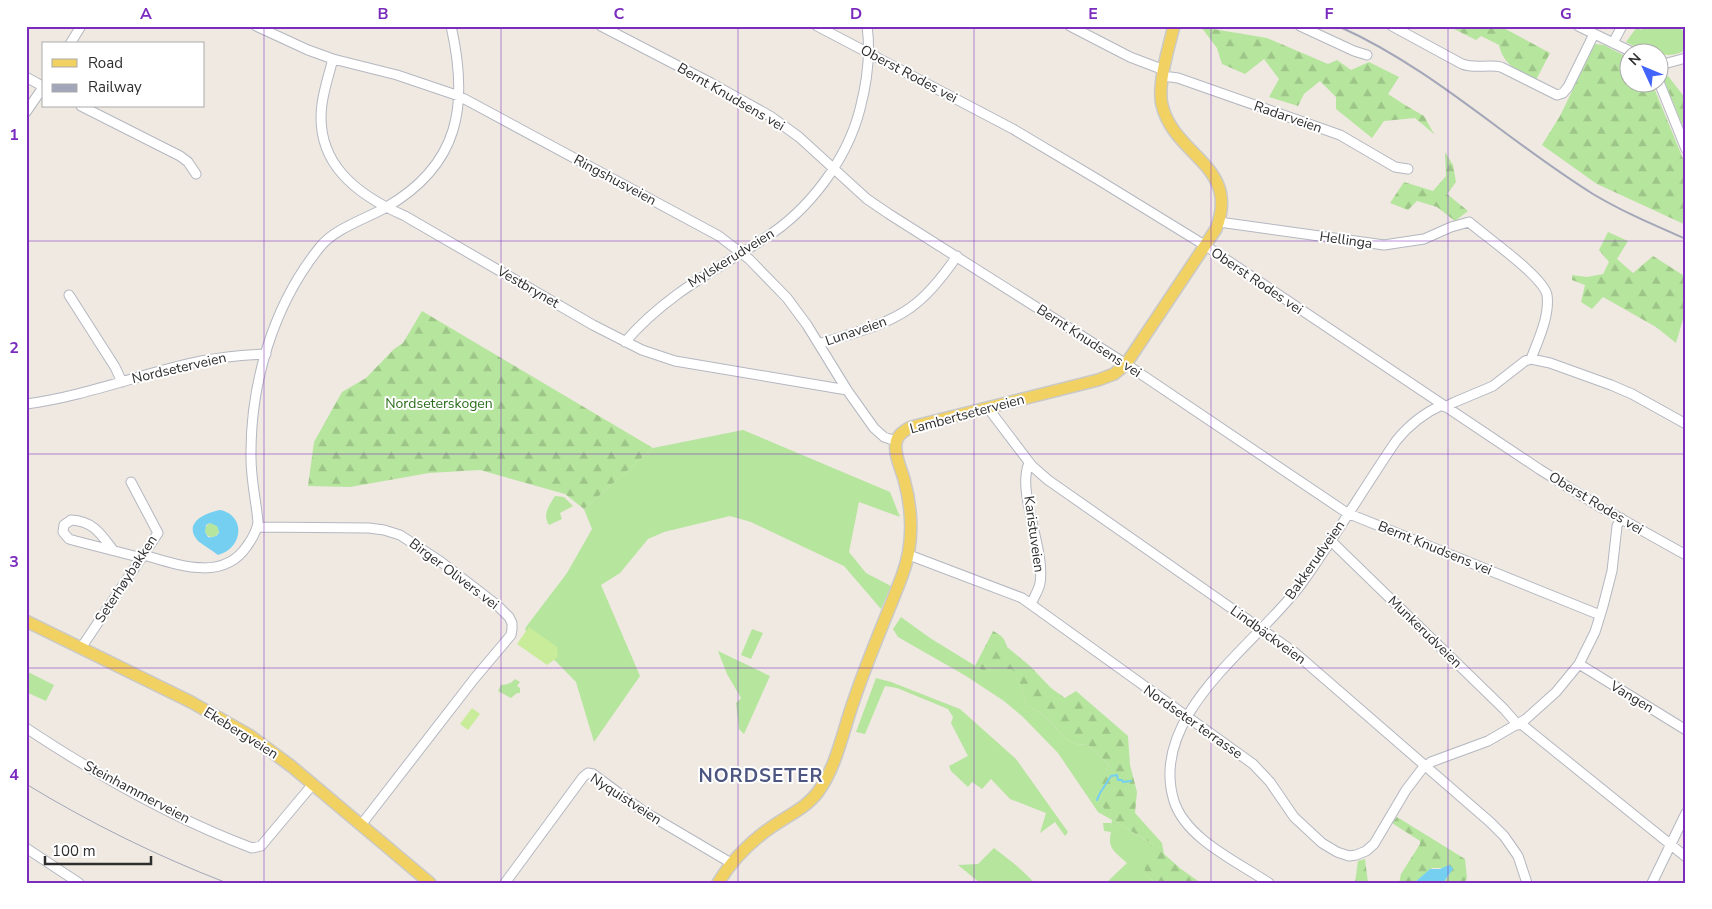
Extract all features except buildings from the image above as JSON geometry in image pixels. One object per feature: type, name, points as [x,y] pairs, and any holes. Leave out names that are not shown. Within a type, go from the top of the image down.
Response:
[{"type":"main road","name":"Lambertseterveien","points":[[718,883],[731,863],[762,834],[810,801],[827,779],[854,699],[909,555],[912,532],[910,513],[896,441],[901,434],[911,427],[1103,378],[1120,369],[1126,364],[1206,246],[1219,222],[1222,204],[1219,186],[1211,172],[1171,128],[1165,116],[1160,98],[1174,26]]},
{"type":"main road","name":"Ekebergveien","points":[[26,621],[229,723],[271,750],[430,883]]},
{"type":"street","points":[[71,42],[81,26]]},
{"type":"street","name":"Ringshusveien","points":[[256,26],[308,50],[333,59],[397,75],[459,96],[719,236],[762,270],[787,298],[874,428],[884,437],[896,441]]},
{"type":"street","points":[[114,550],[100,533],[88,523],[74,520],[67,522],[63,529],[66,536],[82,542],[114,550],[191,567],[211,568],[228,563],[241,554],[257,527],[251,437],[255,401],[275,326],[292,289],[321,246],[338,233],[385,208],[420,181],[442,154],[453,133],[458,112],[458,57],[451,26]]},
{"type":"street","name":"Bernt Knudsens vei","points":[[601,26],[756,108],[800,137],[874,203],[1126,364],[1348,513],[1600,615]]},
{"type":"street","name":"Oberst Rodes vei","points":[[817,26],[1013,129],[1206,246],[1539,470],[1686,555]]},
{"type":"street","name":"Mylskerudveien","points":[[624,342],[657,309],[683,288],[765,238],[790,218],[811,198],[834,169],[848,143],[859,114],[868,53],[867,26]]},
{"type":"street","name":"Radarveien","points":[[1070,26],[1164,73],[1340,135],[1395,167],[1408,169]]},
{"type":"street","points":[[1300,26],[1367,55]]},
{"type":"street","points":[[1392,26],[1462,64],[1472,67],[1501,67],[1553,95],[1560,95],[1568,87],[1594,34]]},
{"type":"street","points":[[1578,26],[1620,46]]},
{"type":"street","points":[[1613,43],[1622,26]]},
{"type":"street","points":[[1670,62],[1686,58]]},
{"type":"street","name":"Vestbrynet","points":[[333,59],[321,114],[327,150],[340,173],[363,194],[624,342],[649,353],[675,361],[847,390]]},
{"type":"street","points":[[26,77],[42,86]]},
{"type":"street","points":[[26,112],[42,90]]},
{"type":"street","points":[[1663,92],[1686,149]]},
{"type":"street","points":[[85,108],[180,156],[188,162],[196,174]]},
{"type":"street","name":"Hellinga","points":[[1219,222],[1384,245],[1424,239],[1451,227],[1469,222],[1530,272],[1544,287],[1547,296],[1545,314],[1531,359]]},
{"type":"street","name":"Lunaveien","points":[[819,344],[882,323],[910,308],[937,283],[957,256]]},
{"type":"street","name":"Nordseterveien","points":[[69,294],[115,367],[122,382]]},
{"type":"street","name":"Nordseterveien","points":[[26,404],[50,400],[204,361],[240,355],[266,354]]},
{"type":"street","points":[[1531,359],[1550,363],[1611,385],[1632,394],[1686,424]]},
{"type":"street","name":"Bakkerudveien","points":[[1270,883],[1200,838],[1187,824],[1177,808],[1170,786],[1171,760],[1186,716],[1235,654],[1289,599],[1402,434],[1428,412],[1493,386],[1525,360],[1531,359]]},
{"type":"street","name":"Lindbäckveien","points":[[988,408],[1030,464],[1048,480],[1294,652],[1426,766],[1504,836],[1518,856],[1527,883]]},
{"type":"street","name":"Karistuveien","points":[[1030,464],[1026,472],[1028,502],[1041,575],[1038,590],[1031,604]]},
{"type":"street","name":"Seterhøybakken","points":[[81,648],[158,533],[131,482]]},
{"type":"street","points":[[1426,766],[1431,762],[1468,750],[1488,741],[1519,724],[1548,700],[1579,664],[1595,632],[1609,584],[1617,526],[1621,518]]},
{"type":"street","name":"Birger Olivers vei","points":[[257,527],[369,528],[393,532],[412,541],[476,588],[497,605],[509,617],[512,623],[511,636],[474,679],[361,825]]},
{"type":"street","name":"Munkerudveien","points":[[1330,540],[1519,724],[1686,857]]},
{"type":"street","name":"Nordseter terrasse","points":[[909,555],[1010,592],[1031,604],[1258,768],[1294,817],[1308,832],[1337,852],[1356,856],[1374,844],[1406,790],[1426,766]]},
{"type":"street","name":"Vangen","points":[[1579,664],[1686,730]]},
{"type":"street","name":"Steinhammerveien","points":[[26,728],[126,789],[182,817],[252,848],[261,846],[313,784]]},
{"type":"street","name":"Nyquistveien","points":[[505,883],[588,773],[593,774],[643,811],[731,863]]},
{"type":"street","points":[[1652,883],[1686,813]]},
{"type":"street","points":[[26,848],[79,883]]},
{"type":"green space","points":[[1448,26],[1500,26],[1550,53],[1536,80],[1508,63],[1499,45],[1481,36],[1476,40]]},
{"type":"green space","points":[[1645,26],[1678,26],[1686,34],[1686,49],[1677,54],[1670,55],[1670,42],[1626,42],[1637,27],[1641,30]]},
{"type":"green space","points":[[1201,27],[1267,38],[1328,64],[1337,60],[1351,70],[1369,62],[1399,77],[1388,94],[1424,116],[1434,134],[1415,118],[1384,121],[1372,138],[1336,109],[1336,97],[1320,81],[1304,94],[1298,106],[1269,97],[1279,79],[1264,59],[1245,74],[1222,64],[1217,48]]},
{"type":"green space","points":[[1595,44],[1604,45],[1620,53],[1620,92],[1656,92],[1686,166],[1686,225],[1597,184],[1542,145],[1560,116]]},
{"type":"green space","points":[[1670,79],[1686,99],[1686,134],[1669,92]]},
{"type":"green space","points":[[1445,152],[1453,165],[1456,182],[1447,194],[1468,211],[1455,221],[1437,207],[1417,201],[1408,210],[1390,203],[1404,182],[1433,191],[1446,176]]},
{"type":"green space","points":[[1608,232],[1628,241],[1617,259],[1633,273],[1653,256],[1686,277],[1686,309],[1676,343],[1656,327],[1603,297],[1592,309],[1581,302],[1585,285],[1572,280],[1572,275],[1587,277],[1603,274],[1609,262],[1599,250]]},
{"type":"green space","name":"Nordseterskogen","points":[[422,311],[653,448],[584,509],[565,494],[480,470],[429,473],[350,487],[308,486],[314,442],[342,392],[366,378],[394,349],[403,343]]},
{"type":"green space","points":[[743,430],[890,492],[900,517],[859,502],[849,552],[866,573],[891,586],[881,609],[844,566],[751,522],[730,516],[664,532],[648,539],[620,573],[601,585],[640,676],[594,742],[576,682],[525,630],[526,627],[567,573],[592,529],[584,509],[653,448]]},
{"type":"green space","points":[[555,496],[564,497],[573,506],[560,513],[562,519],[549,525],[546,514]]},
{"type":"green space","points":[[209,523],[215,523],[219,530],[215,537],[209,537],[205,533],[205,527]]},
{"type":"green space","points":[[901,617],[930,638],[982,670],[1012,668],[1026,705],[1047,718],[1063,737],[1073,743],[1088,745],[1110,766],[1096,785],[1112,820],[1098,812],[1058,753],[1022,716],[1004,701],[966,676],[898,637],[893,629]]},
{"type":"green space","points":[[529,627],[557,647],[558,657],[547,665],[517,644]]},
{"type":"green space","points":[[752,629],[763,633],[751,659],[741,655]]},
{"type":"green space","points":[[993,631],[999,634],[1007,647],[1030,666],[1051,688],[1065,698],[1076,691],[1128,736],[1130,765],[1137,792],[1135,813],[1162,843],[1164,854],[1201,883],[1156,883],[1145,874],[1144,853],[1153,844],[1112,820],[1099,801],[1095,785],[1110,766],[1088,745],[1073,743],[1063,737],[1047,718],[1026,705],[1020,685],[1012,669],[982,670],[975,666]]},
{"type":"green space","points":[[718,651],[770,676],[744,734],[739,729],[736,703],[741,698],[727,674]]},
{"type":"green space","points":[[26,671],[54,685],[46,701],[26,692]]},
{"type":"green space","points":[[876,678],[960,709],[1016,759],[1068,832],[1065,836],[1055,822],[1040,833],[1046,813],[1010,799],[991,779],[982,789],[972,782],[968,787],[951,771],[949,766],[968,756],[951,723],[953,717],[948,709],[897,688],[885,686],[865,734],[856,732]]},
{"type":"green space","points":[[515,679],[520,682],[517,686],[520,688],[520,693],[511,698],[498,691],[501,685],[509,684]]},
{"type":"green space","points":[[472,708],[480,714],[468,730],[460,724]]},
{"type":"green space","points":[[1397,817],[1465,859],[1467,878],[1464,883],[1443,883],[1449,875],[1444,868],[1432,868],[1414,883],[1399,883],[1401,874],[1420,841],[1392,823]]},
{"type":"green space","points":[[1112,820],[1153,844],[1145,874],[1156,883],[1106,883],[1127,863],[1113,850],[1110,842],[1111,832],[1104,831],[1103,823],[1111,823],[1111,826]]},
{"type":"green space","points":[[994,848],[1035,883],[980,883],[958,865],[978,864]]},
{"type":"green space","points":[[1365,859],[1368,883],[1355,883],[1358,861]]},
{"type":"water","points":[[221,510],[235,519],[238,533],[232,546],[226,552],[218,555],[198,541],[193,529],[194,524],[203,516]],"holes":[[[210,523],[217,526],[218,534],[214,537],[208,537],[205,532],[206,525]]]},
{"type":"water","points":[[1449,865],[1453,869],[1443,883],[1414,883],[1430,869],[1440,869]]},
{"type":"waterway","points":[[1097,800],[1111,776],[1117,775],[1118,780],[1123,782],[1131,781]]},
{"type":"tram line","points":[[26,784],[124,838],[175,862],[227,883]]},
{"type":"railway","points":[[1338,26],[1373,43],[1438,84],[1593,194],[1686,239]]},
{"type":"district","name":"NORDSETER","points":[[761,776]]}]
